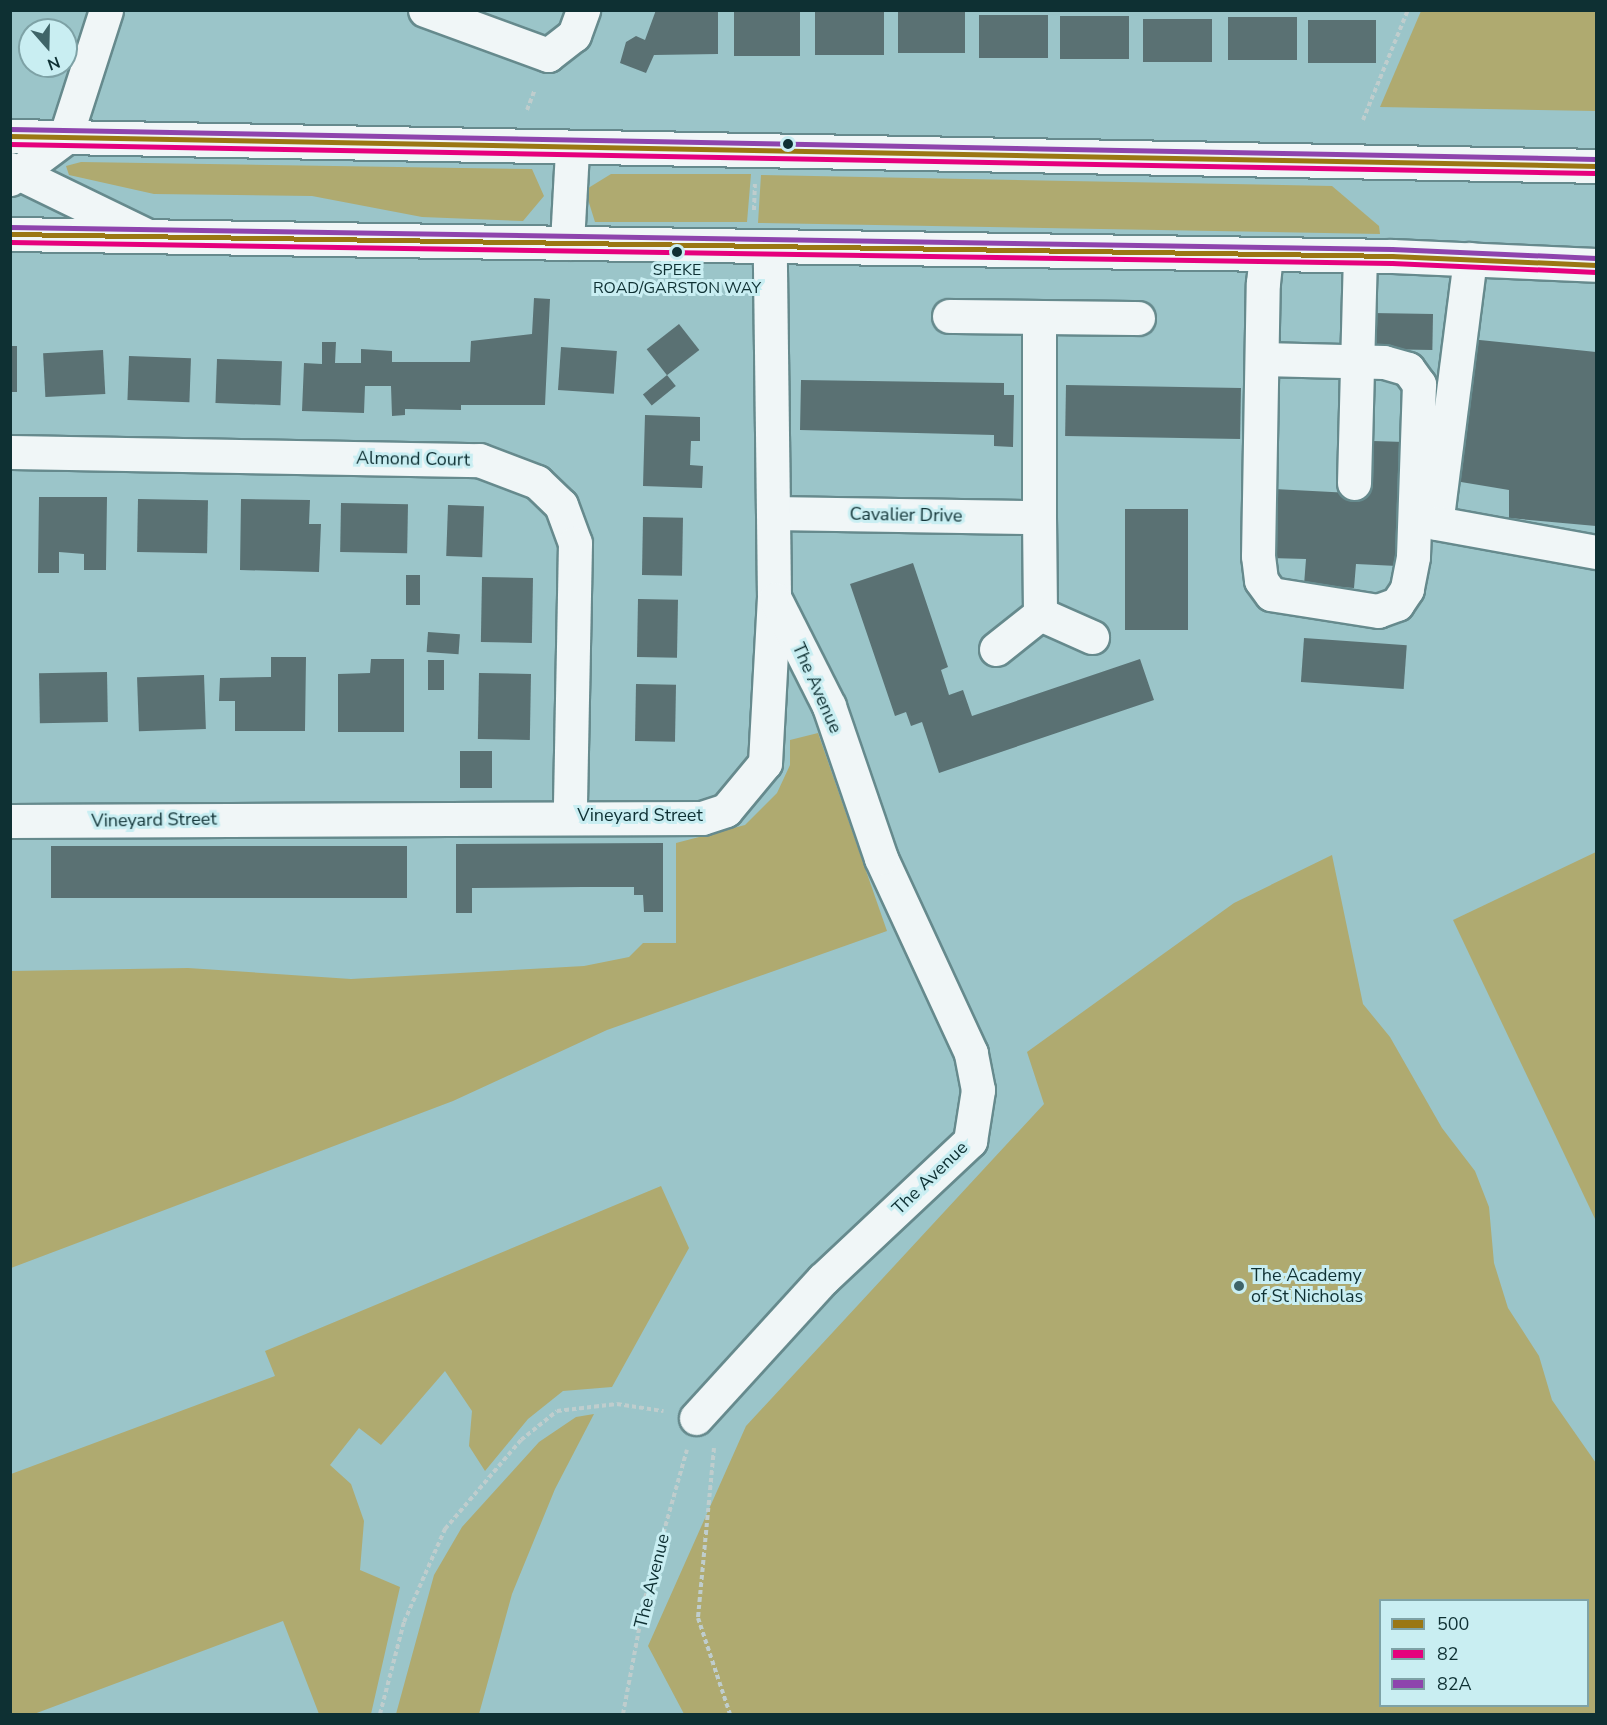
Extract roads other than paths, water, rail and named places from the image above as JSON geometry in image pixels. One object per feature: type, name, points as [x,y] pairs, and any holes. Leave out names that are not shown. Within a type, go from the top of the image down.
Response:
[{"type":"main road","points":[[13,174],[65,138],[106,10]]},
{"type":"main road","points":[[426,10],[548,55],[574,35],[583,10]]},
{"type":"main road","points":[[10,136],[572,150],[1596,166]]},
{"type":"main road","points":[[567,243],[572,150]]},
{"type":"main road","points":[[13,174],[148,236]]},
{"type":"main road","points":[[10,234],[567,243],[761,235],[1266,255],[1360,256],[1596,265]]},
{"type":"main road","name":"Vineyard Street","points":[[10,821],[570,815],[702,818],[726,810],[743,794],[765,763],[774,597],[774,513],[761,235]]},
{"type":"main road","points":[[1262,359],[1358,359],[1408,369],[1419,384],[1413,557],[1407,589],[1397,604],[1378,611],[1271,594],[1261,580],[1262,359],[1266,255]]},
{"type":"main road","points":[[1354,483],[1360,256]]},
{"type":"main road","points":[[1470,260],[1436,523],[1596,552]]},
{"type":"main road","points":[[949,316],[1039,320],[1138,318]]},
{"type":"main road","points":[[1039,320],[1040,614]]},
{"type":"main road","name":"Almond Court","points":[[10,452],[479,460],[537,482],[561,505],[575,543],[570,815]]},
{"type":"main road","name":"Cavalier Drive","points":[[774,513],[1038,517]]},
{"type":"main road","name":"The Avenue","points":[[696,1418],[823,1279],[970,1141],[978,1090],[971,1053],[881,858],[829,706],[774,597]]},
{"type":"main road","points":[[1040,614],[1092,637]]},
{"type":"main road","points":[[996,649],[1040,614]]},
{"type":"place","name":"SPEKE ROAD/GARSTON WAY","points":[[677,252]]},
{"type":"place","name":"The Academy of St Nicholas","points":[[1239,1286]]}]
